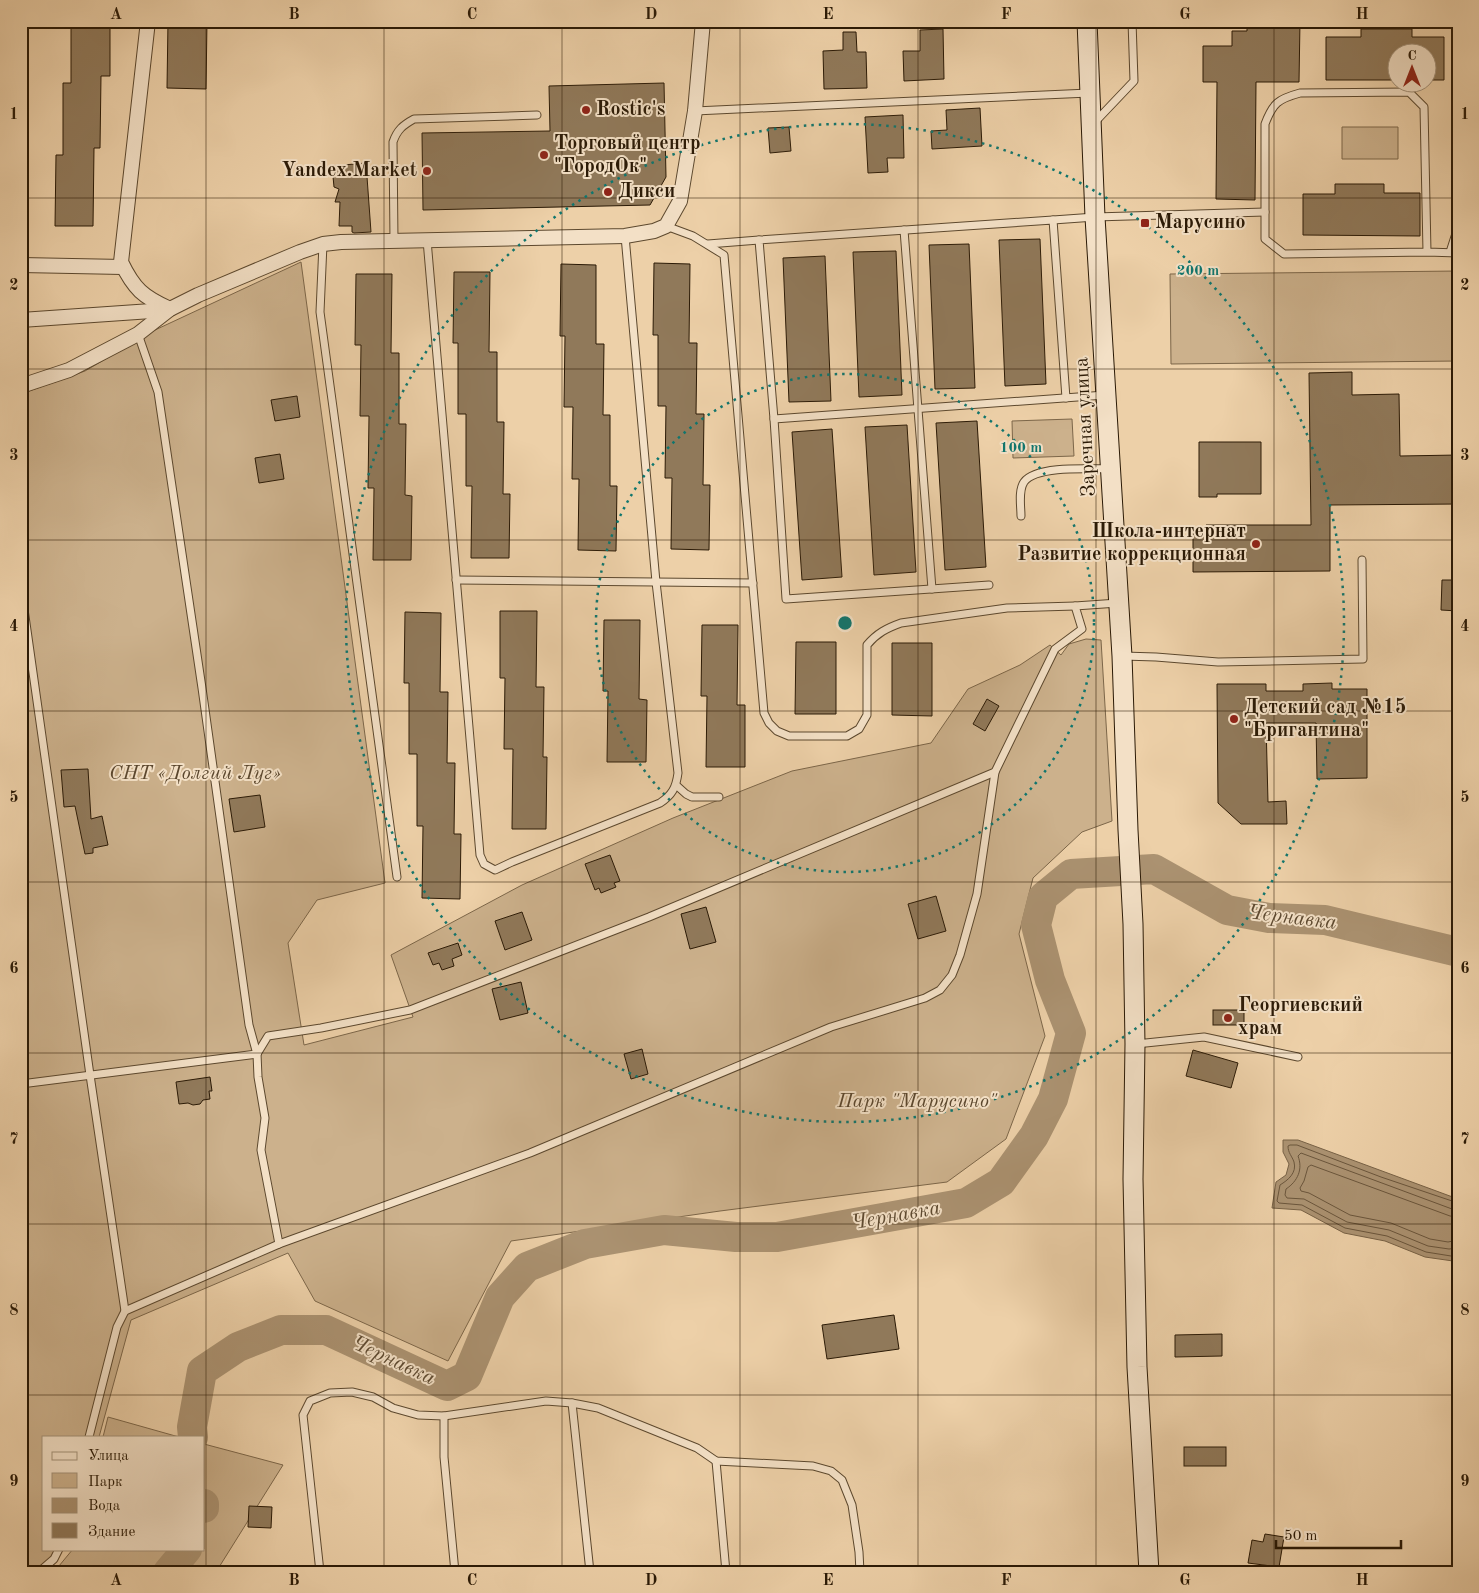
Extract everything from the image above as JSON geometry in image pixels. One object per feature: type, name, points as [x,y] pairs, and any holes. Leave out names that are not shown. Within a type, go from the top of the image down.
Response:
[{"type":"street","points":[[148,21],[121,262],[129,280],[149,300],[170,309]]},
{"type":"street","points":[[21,386],[69,370],[138,334],[170,309],[300,252],[323,244],[625,236],[654,231],[666,226],[680,201],[695,111],[703,21]]},
{"type":"street","name":"Заречная улица","points":[[1087,21],[1095,217],[1122,656],[1128,830],[1134,924],[1133,1179],[1137,1367],[1149,1572]]},
{"type":"street","points":[[21,265],[123,267]]},
{"type":"street","points":[[21,320],[170,309]]},
{"type":"lane","points":[[1091,126],[1134,81],[1132,21]]},
{"type":"lane","points":[[695,111],[1090,92]]},
{"type":"lane","points":[[1427,252],[1424,107],[1409,92],[1300,93],[1282,98],[1270,110],[1265,124],[1265,238],[1284,254],[1454,252],[1458,227]]},
{"type":"lane","points":[[394,241],[393,142],[396,133],[404,124],[414,119],[537,115]]},
{"type":"lane","points":[[708,244],[1095,217],[1265,212]]},
{"type":"lane","points":[[1053,220],[1066,398]]},
{"type":"lane","points":[[666,226],[693,236],[724,255],[764,713],[769,723],[777,731],[789,736],[847,736],[858,730],[867,715],[868,645],[885,628],[901,622],[1007,608],[1119,603]]},
{"type":"lane","points":[[904,230],[932,589]]},
{"type":"lane","points":[[427,240],[480,855],[484,864],[496,870],[660,803],[670,796],[676,785],[678,773],[656,582],[625,236]]},
{"type":"lane","points":[[759,240],[774,419],[786,599],[989,585]]},
{"type":"lane","points":[[323,244],[320,312],[397,877]]},
{"type":"lane","points":[[138,334],[158,392],[249,1025],[257,1054],[258,1077],[265,1118],[261,1150],[279,1244]]},
{"type":"lane","points":[[774,419],[1106,395]]},
{"type":"lane","points":[[1021,516],[1020,493],[1023,484],[1028,478],[1038,473],[1054,470],[1111,469]]},
{"type":"lane","points":[[1122,656],[1218,662],[1363,659],[1362,560]]},
{"type":"lane","points":[[456,580],[753,583]]},
{"type":"lane","points":[[21,588],[125,1311],[117,1327],[89,1436]]},
{"type":"lane","points":[[125,1311],[279,1244],[530,1153],[831,1026],[925,998],[940,990],[952,975],[960,955],[977,894],[995,772],[1055,650],[1082,629],[1075,606]]},
{"type":"lane","points":[[257,1054],[268,1036],[321,1028],[410,1010],[648,917],[995,772]]},
{"type":"lane","points":[[676,785],[692,797],[719,797]]},
{"type":"lane","points":[[1135,1044],[1204,1037],[1298,1057]]},
{"type":"lane","points":[[21,1084],[257,1054]]},
{"type":"lane","points":[[320,1572],[308,1447],[303,1425],[303,1415],[310,1401],[330,1393],[352,1392],[373,1397],[393,1408],[418,1415],[444,1416],[546,1401],[572,1403],[598,1408],[697,1448],[716,1461],[813,1466],[831,1471],[842,1480],[852,1505],[860,1572]]},
{"type":"lane","points":[[572,1403],[590,1572]]},
{"type":"lane","points":[[444,1416],[444,1457],[455,1572]]},
{"type":"lane","points":[[716,1461],[726,1572]]},
{"type":"lane","points":[[39,1572],[54,1559],[59,1550]]},
{"type":"green space","points":[[1342,127],[1398,127],[1398,159],[1342,159]]},
{"type":"green space","name":"СНТ «Долгий Луг»","points":[[301,262],[385,883],[317,900],[288,943],[304,1045],[413,1017],[391,955],[522,885],[673,818],[792,771],[931,743],[968,689],[1020,665],[1050,645],[1061,655],[1069,644],[1086,639],[1101,640],[1112,821],[1082,832],[1033,878],[1019,934],[1045,1036],[1006,1139],[947,1182],[720,1211],[511,1241],[448,1361],[315,1301],[288,1253],[131,1320],[99,1436],[42,1436],[42,1550],[63,1550],[47,1572],[21,1572],[21,394],[85,371],[155,330]]},
{"type":"green space","points":[[1458,271],[1458,361],[1171,364],[1170,274]]},
{"type":"green space","points":[[1072,419],[1074,456],[1013,458],[1012,421]]},
{"type":"green space","points":[[108,1417],[175,1436],[103,1436]]},
{"type":"green space","points":[[205,1444],[283,1465],[216,1572],[54,1572],[72,1550],[205,1550]]},
{"type":"water","points":[[1283,1140],[1298,1140],[1458,1199],[1458,1257],[1453,1261],[1425,1257],[1385,1241],[1344,1233],[1301,1210],[1272,1208],[1276,1182],[1286,1175],[1289,1164],[1283,1152]]},
{"type":"building","points":[[71,21],[110,21],[110,76],[101,76],[100,148],[94,148],[93,226],[55,226],[56,155],[63,155],[63,83],[71,83]]},
{"type":"building","points":[[168,21],[207,21],[206,89],[167,88]]},
{"type":"building","points":[[1247,21],[1300,21],[1299,82],[1256,82],[1255,200],[1216,199],[1217,82],[1203,82],[1203,46],[1232,46],[1232,31],[1247,31]]},
{"type":"building","points":[[943,29],[944,79],[904,81],[903,51],[920,51],[920,30]]},
{"type":"building","points":[[1361,29],[1412,29],[1412,37],[1444,37],[1444,80],[1436,80],[1436,42],[1386,42],[1386,80],[1326,80],[1326,37],[1361,37]]},
{"type":"building","points":[[843,32],[856,32],[857,52],[866,52],[867,88],[824,89],[823,51],[843,50]]},
{"type":"building","name":"Торговый центр \"ГородОк\"","points":[[664,83],[666,177],[650,205],[423,210],[422,133],[550,131],[549,86]]},
{"type":"building","points":[[980,108],[982,146],[932,149],[931,131],[947,130],[946,110]]},
{"type":"building","points":[[903,115],[904,158],[887,158],[888,172],[868,173],[865,117]]},
{"type":"building","points":[[789,127],[791,151],[770,153],[768,128]]},
{"type":"building","points":[[366,163],[371,232],[354,233],[352,232],[352,226],[339,226],[340,202],[335,202],[339,189],[334,187],[332,166]]},
{"type":"building","points":[[1335,184],[1384,184],[1384,193],[1420,193],[1420,236],[1303,235],[1303,194],[1335,194]]},
{"type":"building","points":[[1040,239],[1046,384],[1005,386],[999,240]]},
{"type":"building","points":[[969,244],[975,388],[935,389],[929,245]]},
{"type":"building","points":[[896,251],[902,395],[859,397],[853,252]]},
{"type":"building","points":[[825,256],[831,401],[789,402],[783,258]]},
{"type":"building","points":[[654,263],[690,264],[689,343],[697,343],[696,414],[704,414],[703,485],[710,485],[709,550],[671,549],[672,478],[665,478],[666,406],[658,406],[658,335],[653,335]]},
{"type":"building","points":[[561,264],[596,265],[596,344],[604,344],[603,415],[610,415],[610,486],[617,486],[616,551],[578,550],[579,479],[572,479],[573,407],[564,407],[565,336],[560,336]]},
{"type":"building","points":[[454,272],[490,272],[489,352],[497,352],[497,422],[504,422],[503,494],[510,494],[509,558],[471,558],[472,486],[466,486],[466,414],[458,414],[458,343],[453,343]]},
{"type":"building","points":[[356,274],[392,274],[391,353],[399,353],[399,424],[406,424],[405,495],[412,496],[411,560],[373,560],[374,488],[368,488],[369,416],[360,416],[361,345],[355,345]]},
{"type":"building","points":[[1352,372],[1352,395],[1399,394],[1400,456],[1458,455],[1458,504],[1330,505],[1330,571],[1193,572],[1193,529],[1206,529],[1206,525],[1311,525],[1309,373]]},
{"type":"building","points":[[297,396],[300,417],[275,421],[271,400]]},
{"type":"building","points":[[977,421],[986,567],[945,570],[936,423]]},
{"type":"building","points":[[907,425],[916,572],[874,575],[865,427]]},
{"type":"building","points":[[832,429],[842,577],[802,580],[792,432]]},
{"type":"building","points":[[1199,442],[1261,442],[1261,494],[1217,494],[1217,497],[1199,497]]},
{"type":"building","points":[[280,454],[284,479],[259,483],[255,458]]},
{"type":"building","points":[[1442,580],[1458,580],[1458,611],[1441,610]]},
{"type":"building","points":[[500,611],[537,611],[536,687],[544,687],[543,757],[547,757],[546,829],[512,829],[513,749],[504,749],[505,678],[500,678]]},
{"type":"building","points":[[405,612],[441,613],[440,692],[448,692],[447,763],[455,763],[454,834],[461,834],[460,899],[422,898],[423,826],[417,826],[417,754],[409,754],[409,683],[404,683]]},
{"type":"building","points":[[604,620],[640,620],[639,699],[647,700],[646,762],[607,762],[608,691],[603,691]]},
{"type":"building","points":[[702,625],[738,625],[737,705],[745,705],[745,767],[706,767],[707,696],[701,696]]},
{"type":"building","points":[[796,642],[836,642],[836,714],[795,714]]},
{"type":"building","points":[[892,643],[932,643],[932,716],[892,715]]},
{"type":"building","points":[[1332,683],[1332,689],[1367,689],[1367,778],[1317,779],[1316,723],[1266,723],[1268,802],[1286,801],[1287,824],[1241,824],[1218,803],[1217,684],[1266,684],[1266,691],[1303,691],[1303,684]]},
{"type":"building","points":[[987,699],[999,706],[985,731],[973,724]]},
{"type":"building","points":[[88,769],[91,819],[102,816],[108,845],[93,848],[93,853],[85,854],[75,806],[64,807],[61,770]]},
{"type":"building","points":[[260,795],[265,827],[234,832],[229,799]]},
{"type":"building","points":[[610,855],[620,881],[614,883],[616,887],[601,893],[599,888],[595,890],[585,864]]},
{"type":"building","points":[[936,896],[946,931],[918,939],[908,904]]},
{"type":"building","points":[[706,907],[716,942],[690,949],[681,914]]},
{"type":"building","points":[[522,912],[532,940],[505,950],[495,921]]},
{"type":"building","points":[[458,943],[462,955],[452,959],[454,966],[442,970],[439,963],[433,965],[428,953]]},
{"type":"building","points":[[521,982],[528,1013],[500,1020],[492,989]]},
{"type":"building","name":"Георгиевский храм","points":[[1213,1010],[1244,1010],[1244,1025],[1213,1025]]},
{"type":"building","points":[[642,1049],[648,1074],[631,1079],[624,1054]]},
{"type":"building","points":[[1193,1050],[1238,1063],[1231,1088],[1186,1076]]},
{"type":"building","points":[[210,1077],[212,1091],[209,1091],[210,1099],[203,1100],[200,1104],[179,1104],[176,1082]]},
{"type":"building","points":[[894,1315],[899,1349],[827,1359],[822,1325]]},
{"type":"building","points":[[1222,1334],[1222,1356],[1175,1357],[1175,1335]]},
{"type":"building","points":[[1184,1447],[1226,1447],[1226,1466],[1184,1466]]},
{"type":"building","points":[[249,1506],[272,1507],[271,1528],[248,1527]]},
{"type":"building","points":[[1265,1534],[1284,1537],[1279,1567],[1248,1563],[1252,1540],[1263,1542]]},
{"type":"waterway","name":"Чернавка","points":[[193,1436],[192,1427],[202,1371],[238,1347],[281,1330],[326,1330],[447,1386],[467,1376],[500,1297],[527,1267],[585,1244],[664,1230],[736,1237],[777,1237],[966,1203],[1001,1182],[1034,1136],[1053,1099],[1071,1033],[1050,980],[1036,925],[1043,897],[1071,874],[1154,869],[1227,910],[1269,918],[1325,920],[1458,952]]},
{"type":"waterway","name":"Чернавка","points":[[168,1572],[186,1550]]},
{"type":"place","name":"Rostiс's","points":[[586,110]]},
{"type":"place","name":"Торговый центр \"ГородОк\"","points":[[544,155]]},
{"type":"place","name":"Yandex.Market","points":[[427,171]]},
{"type":"place","name":"Дикси","points":[[608,192]]},
{"type":"place","name":"Марусино","points":[[1145,223]]},
{"type":"place","name":"Школа-интернат Развитие коррекционная","points":[[1256,544]]},
{"type":"place","name":"Детский сад №15 \"Бригантина\"","points":[[1234,719]]},
{"type":"place","name":"Георгиевский храм","points":[[1228,1018]]},
{"type":"park label","name":"Парк \"Марусино\"","points":[[917,1102]]}]
